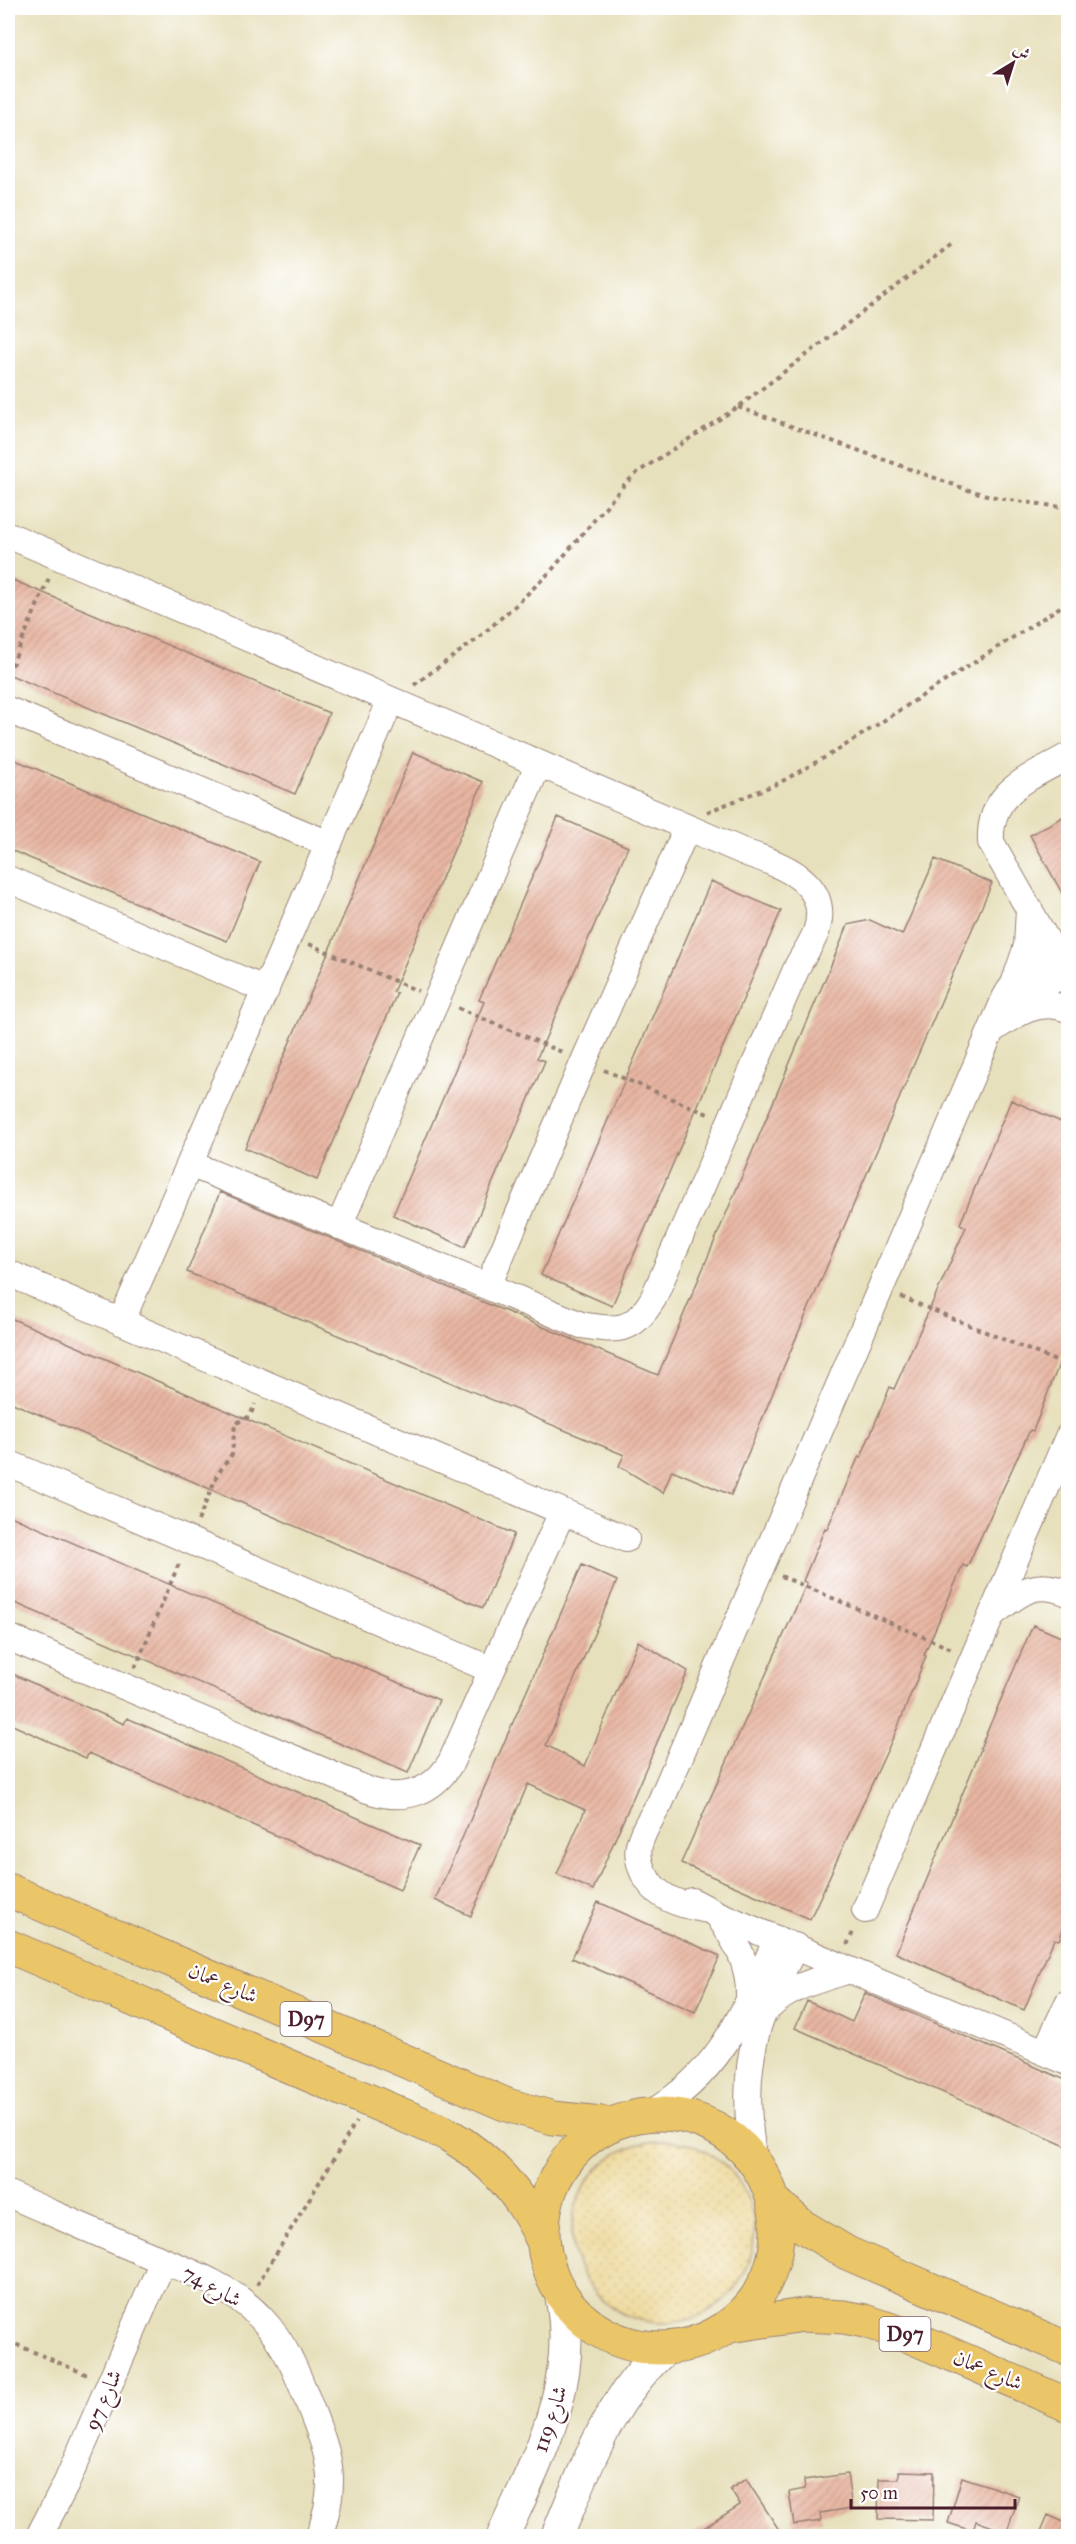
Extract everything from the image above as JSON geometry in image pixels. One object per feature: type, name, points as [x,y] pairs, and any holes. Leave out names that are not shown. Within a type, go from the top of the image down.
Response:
[{"type":"main road","name":"شارع عمان","points":[[8,1890],[507,2105],[553,2118],[611,2124]]},
{"type":"main road","name":"D97","points":[[8,1946],[447,2134],[478,2155],[508,2183],[522,2201],[543,2241]]},
{"type":"main road","points":[[650,2114],[674,2114],[709,2125],[739,2145],[765,2179],[773,2200],[777,2228],[775,2256],[766,2283],[751,2306],[730,2326],[710,2338],[688,2346],[664,2349],[640,2347],[617,2340],[595,2329],[576,2314],[561,2295],[548,2269],[543,2241],[544,2212],[552,2184],[566,2160],[580,2146],[611,2124],[650,2114]]},
{"type":"main road","name":"D97","points":[[773,2200],[802,2226],[847,2253],[1068,2349]]},
{"type":"main road","name":"شارع عمان","points":[[730,2326],[803,2315],[844,2317],[865,2321],[907,2335],[1068,2405]]},
{"type":"street","points":[[8,535],[748,854],[787,880],[801,902],[804,928],[798,965],[653,1299],[640,1317],[626,1328],[581,1325],[190,1164]]},
{"type":"street","points":[[121,1322],[391,700]]},
{"type":"street","points":[[8,710],[329,844]]},
{"type":"street","points":[[1063,969],[991,842],[992,817],[1010,790],[1068,756]]},
{"type":"street","points":[[339,1226],[538,765]]},
{"type":"street","points":[[488,1286],[687,828]]},
{"type":"street","points":[[8,879],[266,990]]},
{"type":"street","points":[[1029,909],[1028,946],[1015,981],[1005,998],[660,1803],[653,1848],[658,1867],[671,1885],[712,1912],[1057,2057]]},
{"type":"street","points":[[1015,981],[1026,972],[1063,969]]},
{"type":"street","points":[[997,1020],[1063,969]]},
{"type":"street","points":[[997,1020],[1034,1006],[1058,1005],[1068,1009]]},
{"type":"street","points":[[8,1274],[626,1539]]},
{"type":"street","points":[[865,1910],[1068,1437]]},
{"type":"street","points":[[8,1463],[492,1670]]},
{"type":"street","points":[[8,1637],[368,1790],[392,1796],[412,1795],[425,1790],[444,1773],[562,1512]]},
{"type":"street","points":[[993,1614],[1027,1589],[1044,1586],[1068,1593]]},
{"type":"street","points":[[712,1912],[732,1934],[744,1958],[757,2006],[759,2025],[752,2052],[747,2093],[753,2161]]},
{"type":"street","points":[[650,2114],[673,2100],[709,2064],[757,2006],[786,1942]]},
{"type":"street","points":[[757,2006],[775,2002],[799,1987],[850,1970]]},
{"type":"street","points":[[1057,2057],[1068,2003]]},
{"type":"street","points":[[1057,2057],[1068,2030]]},
{"type":"street","name":"شارع 74","points":[[8,2194],[213,2283],[245,2303],[267,2324],[285,2347],[294,2364],[317,2425],[329,2466],[331,2487],[328,2508],[319,2536]]},
{"type":"street","name":"شارع 97","points":[[39,2536],[66,2484],[163,2261]]},
{"type":"street","name":"شارع 119","points":[[503,2536],[549,2431],[561,2388],[566,2338],[561,2295]]},
{"type":"street","points":[[557,2536],[609,2419],[634,2380],[664,2349]]},
{"type":"path","points":[[391,700],[469,645],[517,604],[550,571],[624,485],[638,472],[738,407],[952,244]]},
{"type":"path","points":[[738,407],[971,491],[1068,508]]},
{"type":"path","points":[[8,674],[58,557]]},
{"type":"path","points":[[687,828],[713,809],[779,783],[838,750],[1068,602]]},
{"type":"path","points":[[289,936],[730,1123]]},
{"type":"path","points":[[881,1289],[1068,1366]]},
{"type":"path","points":[[761,1568],[973,1658]]},
{"type":"path","points":[[245,2303],[368,2102]]},
{"type":"path","points":[[8,2341],[109,2384]]},
{"type":"sand","points":[[663,2141],[698,2148],[727,2168],[747,2197],[754,2232],[747,2267],[727,2296],[698,2316],[663,2323],[628,2316],[599,2296],[579,2267],[572,2232],[579,2197],[599,2168],[628,2148]]},
{"type":"building","points":[[8,578],[329,713],[295,794],[8,674]]},
{"type":"building","points":[[413,752],[483,782],[393,992],[397,993],[317,1180],[245,1148]]},
{"type":"building","points":[[8,757],[260,862],[227,941],[8,849]]},
{"type":"building","points":[[1068,814],[1068,904],[1030,835]]},
{"type":"building","points":[[558,817],[628,847],[537,1058],[545,1061],[465,1247],[393,1215],[484,1002],[479,1000]]},
{"type":"building","points":[[935,859],[992,883],[781,1373],[731,1495],[672,1470],[663,1493],[619,1466],[624,1455],[187,1272],[220,1192],[658,1375],[848,925],[870,920],[902,935]]},
{"type":"building","points":[[711,881],[781,911],[612,1306],[541,1275]]},
{"type":"building","points":[[1011,1100],[1068,1125],[1068,1341],[1033,1431],[1030,1430],[967,1567],[963,1565],[924,1655],[926,1656],[897,1729],[810,1919],[681,1863],[807,1583],[803,1581],[825,1528],[827,1529],[859,1456],[861,1457],[890,1387],[894,1389],[966,1227],[960,1224]]},
{"type":"building","points":[[8,1317],[514,1534],[483,1608],[8,1401]]},
{"type":"building","points":[[8,1515],[439,1700],[408,1773],[8,1600]]},
{"type":"building","points":[[582,1565],[617,1581],[546,1745],[585,1766],[638,1641],[688,1671],[593,1890],[557,1874],[585,1810],[528,1784],[471,1916],[435,1900]]},
{"type":"building","points":[[1033,1625],[1068,1640],[1068,1917],[1059,1940],[1054,1939],[1024,2010],[896,1953]]},
{"type":"building","points":[[8,1672],[124,1724],[127,1718],[420,1845],[400,1890],[89,1753],[86,1758],[8,1723]]},
{"type":"building","points":[[598,1902],[720,1956],[695,2012],[572,1958]]},
{"type":"building","points":[[865,1993],[1068,2081],[1068,2147],[795,2028],[807,2001],[852,2022]]},
{"type":"building","points":[[899,2471],[934,2472],[933,2520],[878,2519],[879,2479],[899,2479]]},
{"type":"building","points":[[847,2474],[852,2508],[820,2513],[821,2521],[794,2525],[789,2492],[805,2489],[804,2480]]},
{"type":"building","points":[[962,2477],[1019,2496],[1007,2532],[976,2521],[973,2531],[948,2523]]},
{"type":"building","points":[[746,2479],[783,2536],[691,2536],[740,2505],[730,2489]]},
{"type":"building","points":[[1048,2515],[1068,2524],[1068,2536],[1039,2536]]}]
